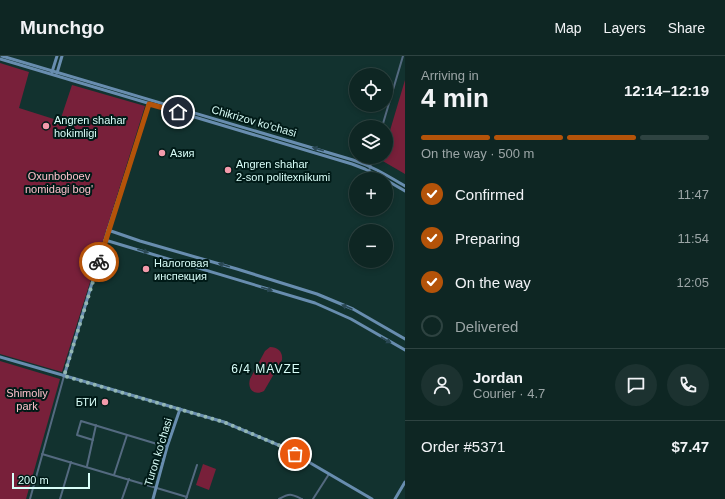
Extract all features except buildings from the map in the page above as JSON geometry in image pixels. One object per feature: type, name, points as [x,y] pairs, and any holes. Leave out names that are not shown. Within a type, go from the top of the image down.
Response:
[{"type":"main road","name":"Chikrizov ko'chasi","points":[[2,56],[52,73]]},
{"type":"main road","points":[[52,73],[56,56]]},
{"type":"main road","points":[[57,74],[62,56]]},
{"type":"main road","name":"Chikrizov ko'chasi","points":[[0,59],[52,73],[70,76],[353,160],[371,167],[405,186]]},
{"type":"main road","name":"Chikrizov ko'chasi","points":[[57,74],[69,80],[352,164],[369,171]]},
{"type":"main road","points":[[69,80],[70,76]]},
{"type":"main road","points":[[64,376],[108,230],[149,104]]},
{"type":"main road","name":"Chikrizov ko'chasi","points":[[393,184],[405,191]]},
{"type":"main road","points":[[108,230],[317,294],[353,309],[405,339]]},
{"type":"main road","points":[[105,240],[315,303],[351,319],[405,350]]},
{"type":"main road","points":[[0,357],[224,422],[283,447],[372,499]]},
{"type":"main road","name":"Turon ko'chasi","points":[[153,499],[167,447],[180,409]]},
{"type":"main road","points":[[395,499],[405,482]]},
{"type":"street","points":[[384,120],[403,56]]},
{"type":"street","points":[[369,171],[372,164]]},
{"type":"street","points":[[30,499],[64,376]]},
{"type":"street","points":[[93,440],[77,435],[81,421],[167,447]]},
{"type":"street","points":[[87,466],[96,426]]},
{"type":"street","points":[[114,475],[127,434]]},
{"type":"street","points":[[42,454],[87,466],[187,498],[197,465]]},
{"type":"street","points":[[60,499],[71,462]]},
{"type":"street","points":[[313,499],[329,474]]},
{"type":"street","points":[[122,499],[129,479]]},
{"type":"street","points":[[279,499],[287,494],[292,494],[302,499]]},
{"type":"green space","name":"Oxunboboev nomidagi bog'","points":[[0,63],[29,72],[19,108],[60,121],[72,85],[145,106],[62,372],[0,354]]},
{"type":"green space","points":[[405,80],[405,174],[388,164],[393,164],[393,120]]},
{"type":"green space","points":[[270,347],[279,350],[282,355],[282,360],[264,391],[258,393],[252,391],[249,383],[250,379],[265,351]]},
{"type":"green space","name":"Shimoliy park","points":[[0,361],[60,379],[26,499],[0,499]]},
{"type":"green space","points":[[203,464],[216,469],[209,490],[196,485]]},
{"type":"way so far","points":[[99,262],[64,376],[224,422],[283,447],[295,454]]},
{"type":"place","name":"Angren shahar hokimligi","points":[[46,126]]},
{"type":"place","name":"Азия","points":[[162,153]]},
{"type":"place","name":"Angren shahar 2-son politexnikumi","points":[[228,170]]},
{"type":"place","name":"Налоговая инспекция","points":[[146,269]]},
{"type":"place","name":"БТИ","points":[[105,402]]},
{"type":"district","name":"6/4 MAVZE","points":[[266,369]]},
{"type":"route","points":[[99,262],[149,104],[178,112]]}]
